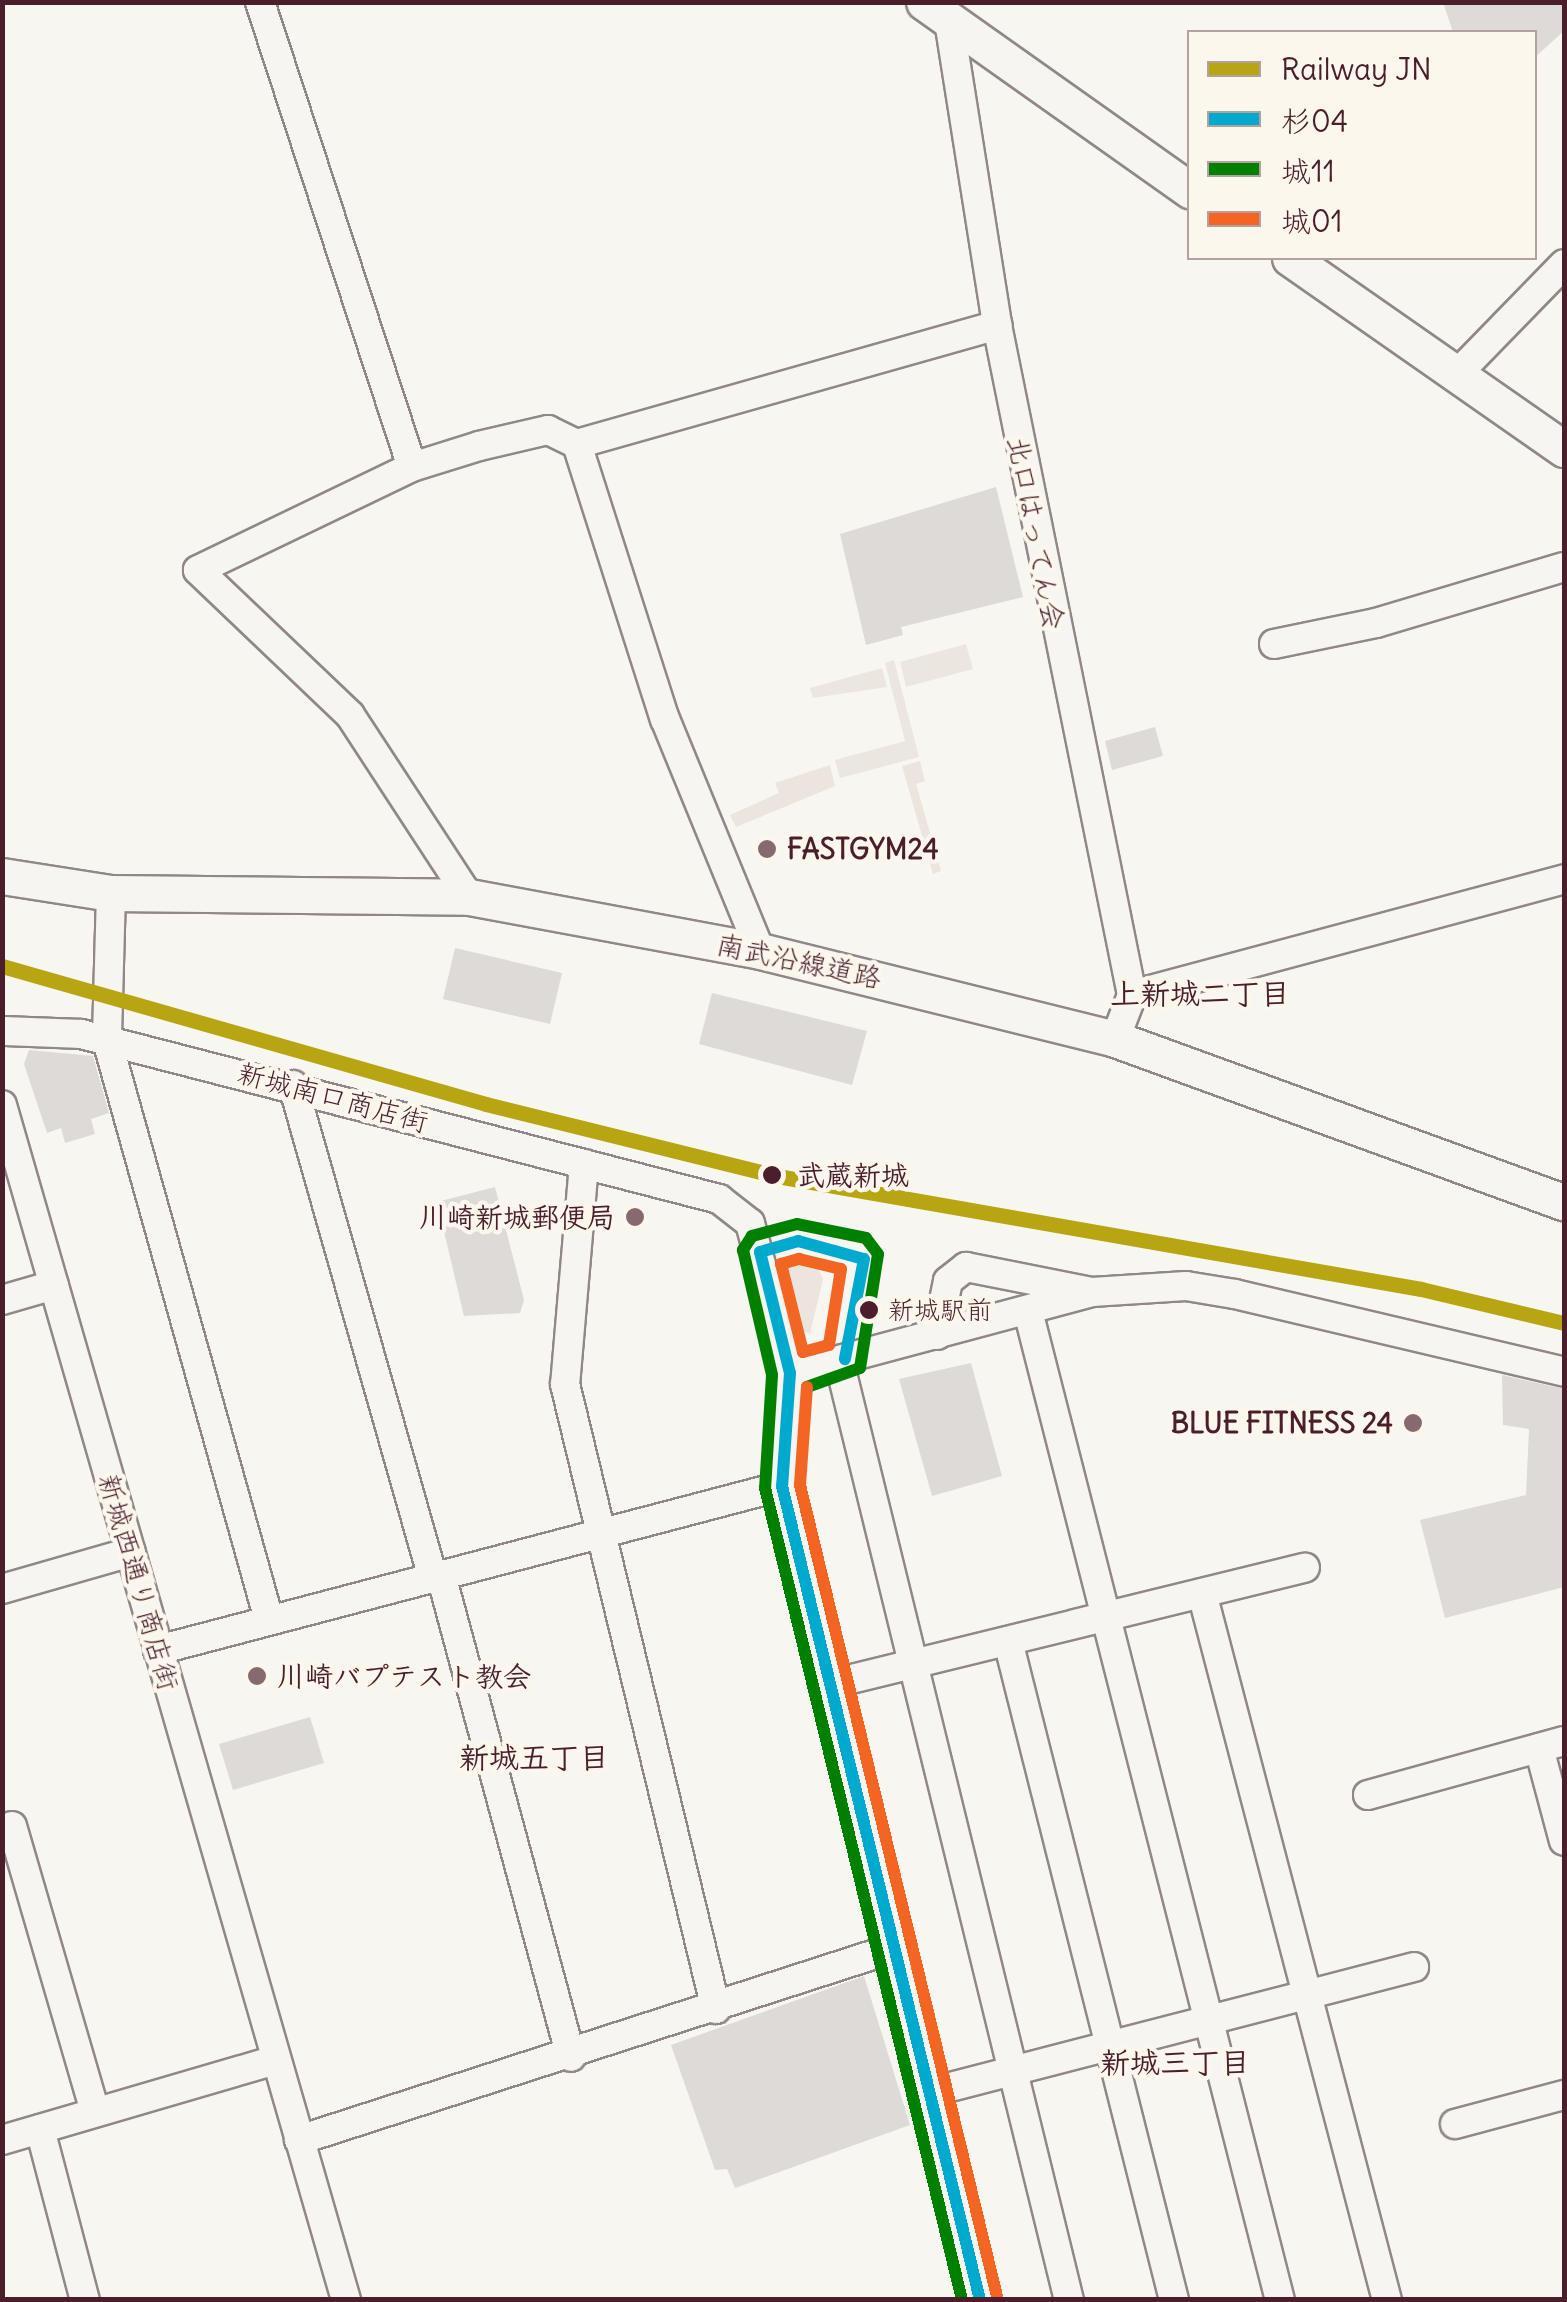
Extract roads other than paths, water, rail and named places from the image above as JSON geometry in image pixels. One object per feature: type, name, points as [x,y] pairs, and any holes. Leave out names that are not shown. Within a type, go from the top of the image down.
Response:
[{"type":"street","points":[[260,2],[412,468]]},
{"type":"street","points":[[937,12],[1187,188]]},
{"type":"street","name":"北口はってん会","points":[[937,12],[1132,996]]},
{"type":"street","points":[[1293,260],[1460,372],[1564,449]]},
{"type":"street","points":[[1460,372],[1564,264]]},
{"type":"street","points":[[470,897],[350,716],[198,570],[412,468],[548,430],[577,444],[997,325]]},
{"type":"street","points":[[577,444],[665,719],[760,951]]},
{"type":"street","points":[[1274,644],[1376,623],[1564,567]]},
{"type":"street","name":"南武沿線道路","points":[[2,876],[110,893],[470,897],[760,951],[1115,1039],[1564,1202]]},
{"type":"street","points":[[1115,1039],[1132,996],[1564,879]]},
{"type":"street","points":[[110,893],[94,1037],[269,1620]]},
{"type":"street","name":"新城南口商店街","points":[[2,1031],[94,1037],[294,1085],[719,1200],[750,1223],[790,1373]]},
{"type":"street","points":[[294,1085],[571,2057]]},
{"type":"street","name":"新城西通り商店街","points":[[2,1104],[346,2300]]},
{"type":"street","points":[[584,1164],[565,1384],[716,2009]]},
{"type":"street","points":[[936,1335],[948,1282],[960,1268],[1092,1292]]},
{"type":"street","points":[[2,1300],[54,1285]]},
{"type":"street","points":[[980,2300],[782,1486],[790,1373],[1092,1292],[1186,1286],[1235,1294],[1564,1372]]},
{"type":"street","points":[[1028,1311],[1280,2300]]},
{"type":"street","points":[[839,1361],[917,1663],[1011,2071],[1069,2300]]},
{"type":"street","points":[[158,1650],[782,1486]]},
{"type":"street","points":[[2,1589],[131,1552]]},
{"type":"street","points":[[831,1684],[1305,1568]]},
{"type":"street","points":[[1202,1593],[1386,2300]]},
{"type":"street","points":[[1008,1641],[1174,2300]]},
{"type":"street","points":[[1368,1795],[1552,1745],[1564,1841]]},
{"type":"street","points":[[12,1826],[95,2112]]},
{"type":"street","points":[[300,2140],[571,2057],[894,1948]]},
{"type":"street","points":[[931,2092],[1414,1968]]},
{"type":"street","points":[[2,2140],[276,2060]]},
{"type":"street","points":[[1455,2124],[1564,2095]]},
{"type":"street","points":[[40,2129],[85,2300]]},
{"type":"rail line","name":"JN","points":[[2,966],[486,1104],[777,1176],[1421,1289],[1564,1323]]},
{"type":"place","name":"FASTGYM24","points":[[767,849]]},
{"type":"place","name":"武蔵新城","points":[[772,1175]]},
{"type":"place","name":"川崎新城郵便局","points":[[635,1217]]},
{"type":"place","name":"新城駅前","points":[[869,1310]]},
{"type":"place","name":"BLUE FITNESS 24","points":[[1413,1423]]},
{"type":"place","name":"川崎バプテスト教会","points":[[257,1676]]},
{"type":"district","name":"上新城二丁目","points":[[1200,993]]},
{"type":"district","name":"新城五丁目","points":[[534,1757]]},
{"type":"district","name":"新城三丁目","points":[[1175,2062]]}]
